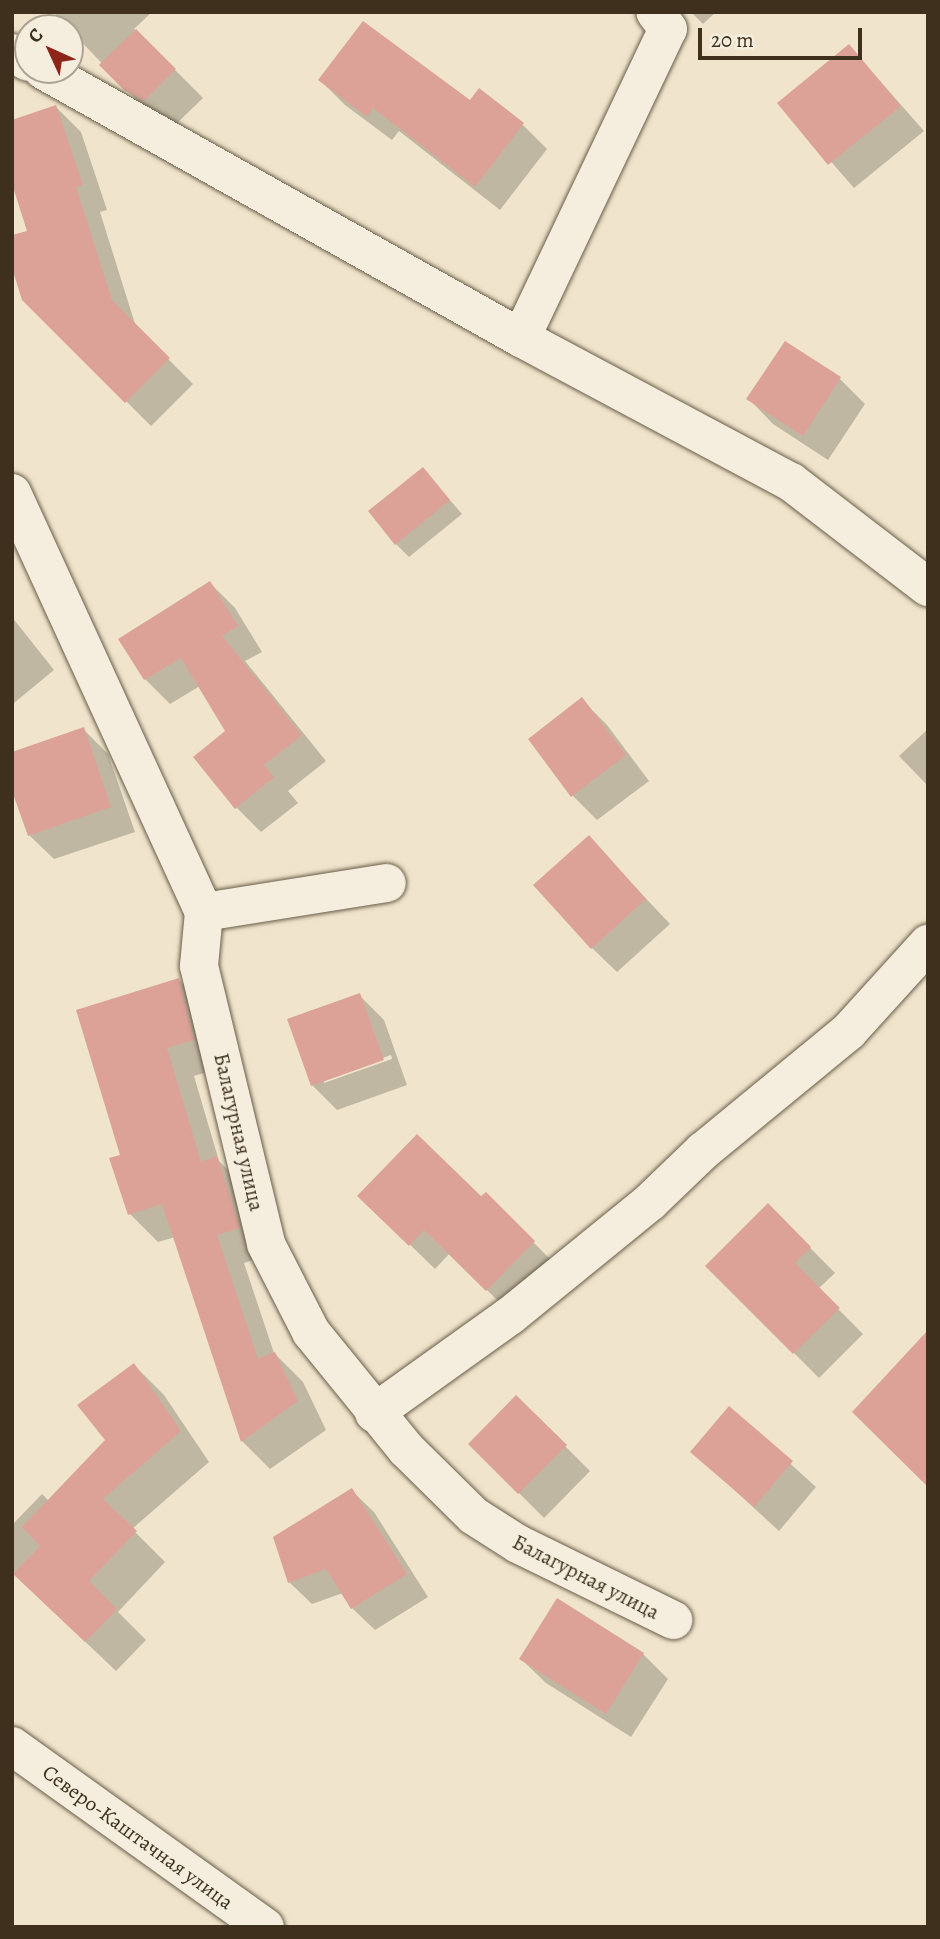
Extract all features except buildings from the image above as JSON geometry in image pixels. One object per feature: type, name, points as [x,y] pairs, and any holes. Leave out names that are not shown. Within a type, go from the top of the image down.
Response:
[{"type":"street","points":[[521,338],[668,29],[655,12]]},
{"type":"street","points":[[68,84],[521,338],[791,482],[928,587]]},
{"type":"street","name":"Балагурная улица","points":[[12,493],[204,912],[199,966],[266,1244],[311,1332],[374,1413],[474,1516],[518,1544],[673,1620]]},
{"type":"street","points":[[204,912],[387,883]]},
{"type":"street","points":[[374,1413],[511,1315],[650,1202],[703,1151],[849,1031],[928,944]]},
{"type":"street","name":"Северо-Каштачная улица","points":[[12,1746],[265,1927]]}]
